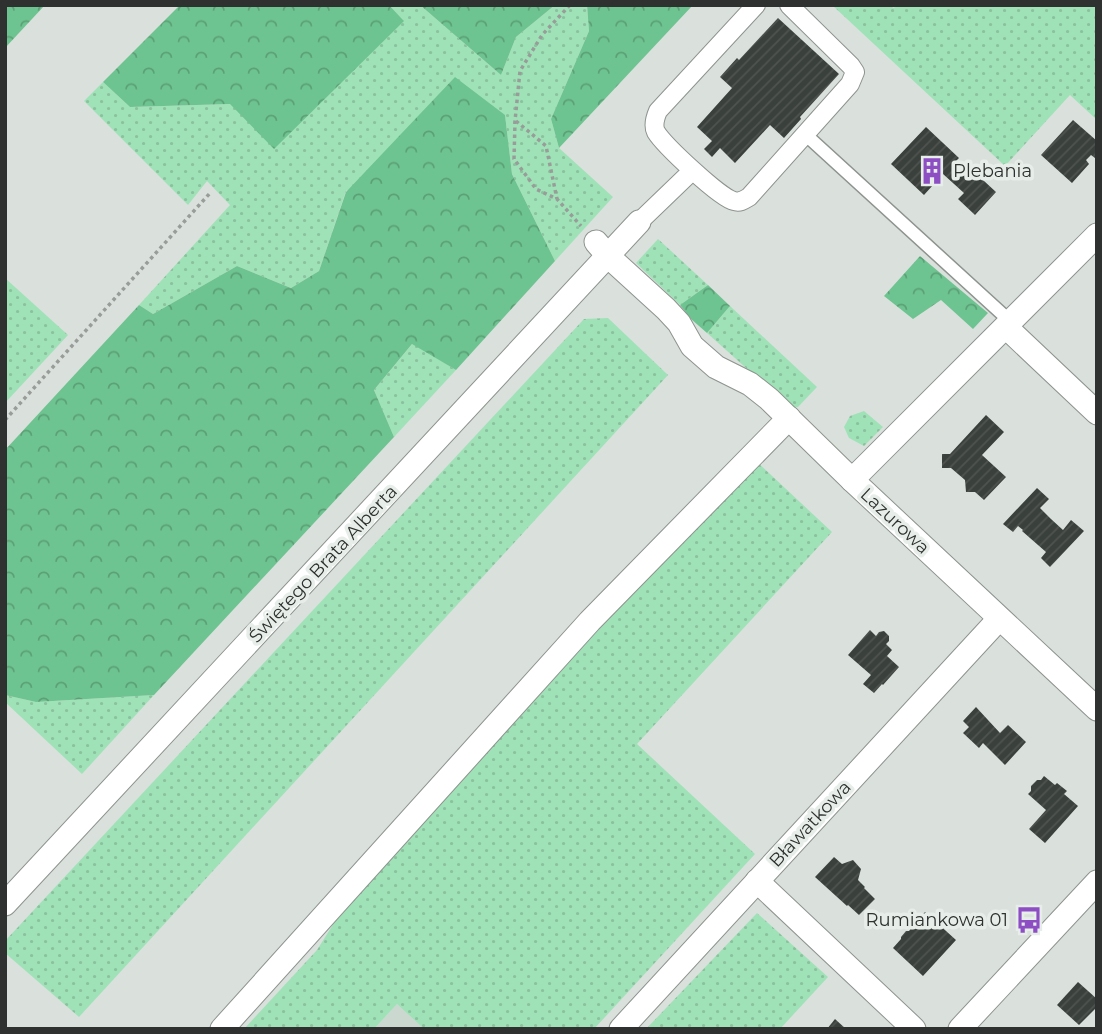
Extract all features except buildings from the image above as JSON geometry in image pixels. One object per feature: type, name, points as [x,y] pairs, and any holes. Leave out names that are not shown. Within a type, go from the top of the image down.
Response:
[{"type":"street","points":[[756,5],[658,111],[654,120],[655,131],[692,171],[726,198],[741,202],[749,197],[806,135],[850,84],[855,72],[789,5]]},
{"type":"street","points":[[639,222],[692,171]]},
{"type":"street","name":"Świętego Brata Alberta","points":[[5,904],[602,249],[639,222]]},
{"type":"street","name":"Lazurowa","points":[[1097,235],[852,480],[1097,709]]},
{"type":"street","points":[[602,249],[666,309],[692,346],[716,367],[750,384],[852,480]]},
{"type":"street","points":[[1008,325],[1097,413]]},
{"type":"street","points":[[222,1029],[590,621],[789,418]]},
{"type":"street","name":"Bławatkowa","points":[[621,1029],[999,619]]},
{"type":"street","points":[[757,881],[914,1029]]},
{"type":"street","points":[[960,1029],[1097,882]]},
{"type":"lane","points":[[806,135],[1008,325]]},
{"type":"path","points":[[570,5],[542,35],[520,71],[514,159],[536,188],[557,198],[602,249]]},
{"type":"path","points":[[515,121],[546,146],[557,198]]},
{"type":"path","points":[[5,420],[211,192]]},
{"type":"shaded area","points":[[397,1004],[424,1029],[374,1029]]},
{"type":"green space","points":[[5,5],[45,5],[5,48]]},
{"type":"green space","points":[[180,5],[389,5],[404,21],[274,149],[230,104],[130,107],[103,82]]},
{"type":"green space","points":[[389,5],[420,5],[501,75],[516,37],[555,5],[587,5],[589,31],[551,119],[559,148],[613,197],[555,261],[512,174],[505,115],[346,191],[319,271],[291,288],[237,266],[153,314],[139,305],[230,205],[207,181],[188,205],[84,101],[103,82],[130,107],[230,104],[403,20]]},
{"type":"green space","points":[[420,5],[555,5],[516,37],[501,75]]},
{"type":"green space","points":[[587,5],[693,5],[559,148],[551,119],[589,31]]},
{"type":"green space","points":[[832,5],[889,5],[894,8],[896,5],[1097,5],[1097,120],[1070,95],[1005,166]]},
{"type":"green space","points":[[455,77],[505,115],[512,174],[555,261],[456,370],[412,344],[374,390],[394,437],[154,695],[36,702],[5,695],[5,450],[139,305],[153,314],[237,266],[291,288],[319,271],[346,192]]},
{"type":"green space","points":[[658,239],[708,285],[680,305],[636,263]]},
{"type":"green space","points":[[920,256],[988,313],[973,329],[941,300],[913,319],[884,296]]},
{"type":"green space","points":[[5,278],[68,335],[5,403]]},
{"type":"green space","points":[[708,285],[730,306],[707,333],[680,305]]},
{"type":"green space","points":[[730,306],[817,387],[798,407],[791,408],[707,333]]},
{"type":"green space","points":[[608,318],[668,375],[79,1017],[5,953],[5,941],[584,319]]},
{"type":"green space","points":[[413,343],[456,370],[394,437],[374,390]]},
{"type":"green space","points":[[864,411],[883,427],[864,446],[849,438],[844,427],[850,416]]},
{"type":"green space","points":[[755,460],[832,532],[637,744],[755,854],[594,1029],[424,1029],[397,1004],[374,1029],[244,1029],[317,950],[344,907],[581,639]]},
{"type":"green space","points":[[5,695],[36,702],[154,695],[82,774],[5,702]]},
{"type":"green space","points":[[757,913],[828,977],[780,1029],[646,1029]]},
{"type":"place","name":"Plebania","points":[[932,171]]},
{"type":"place","name":"Rumiankowa 01","points":[[1029,920]]}]
